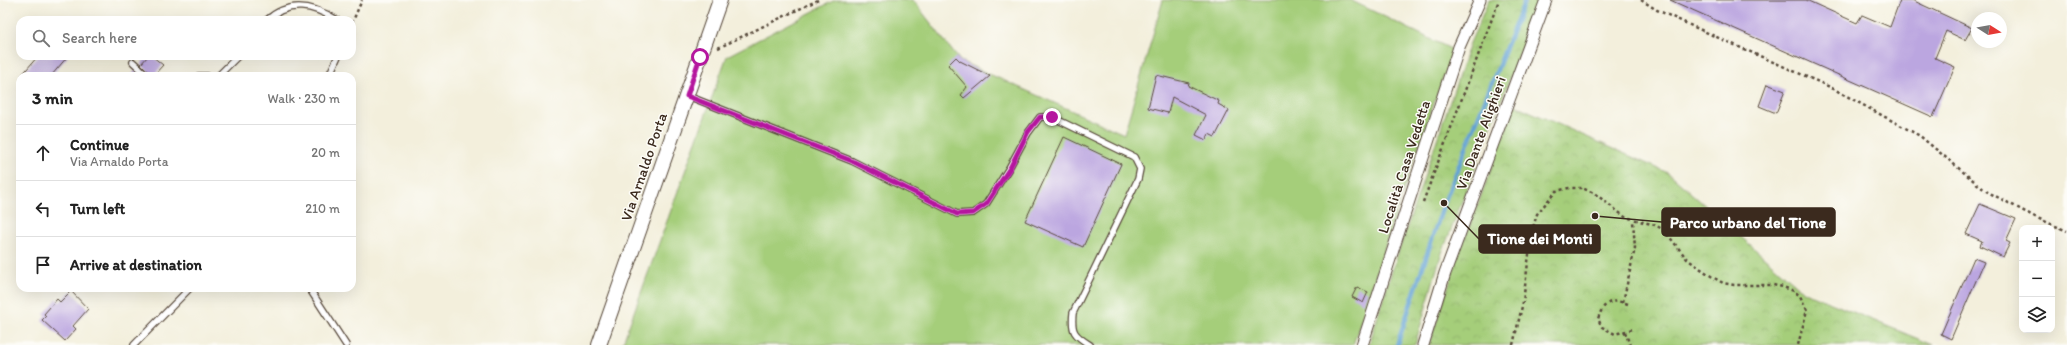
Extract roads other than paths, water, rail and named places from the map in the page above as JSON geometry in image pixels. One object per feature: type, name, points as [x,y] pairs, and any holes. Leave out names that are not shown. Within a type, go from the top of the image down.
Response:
[{"type":"street","name":"Via Arnaldo Porta","points":[[599,345],[720,0]]},
{"type":"street","name":"Località Casa Vedetta","points":[[1362,345],[1459,47],[1480,0]]},
{"type":"street","name":"Via Dante Alighieri","points":[[1423,345],[1445,273],[1546,0]]},
{"type":"lane","points":[[271,16],[276,10],[289,6],[306,6],[330,16]]},
{"type":"lane","points":[[222,72],[234,60]]},
{"type":"lane","points":[[331,72],[336,60]]},
{"type":"lane","points":[[133,62],[144,72]]},
{"type":"lane","points":[[687,96],[852,161],[957,214],[973,213],[986,204],[1010,168],[1028,132],[1040,117],[1052,117],[1134,157],[1140,169],[1138,179],[1073,313],[1072,326],[1076,336],[1090,345]]},
{"type":"lane","points":[[134,345],[186,292]]},
{"type":"lane","points":[[312,292],[346,345]]},
{"type":"waterway","points":[[1397,345],[1444,203],[1525,0]]},
{"type":"place","name":"Tione dei Monti","points":[[1444,203]]},
{"type":"place","name":"Parco urbano del Tione","points":[[1595,216]]}]
